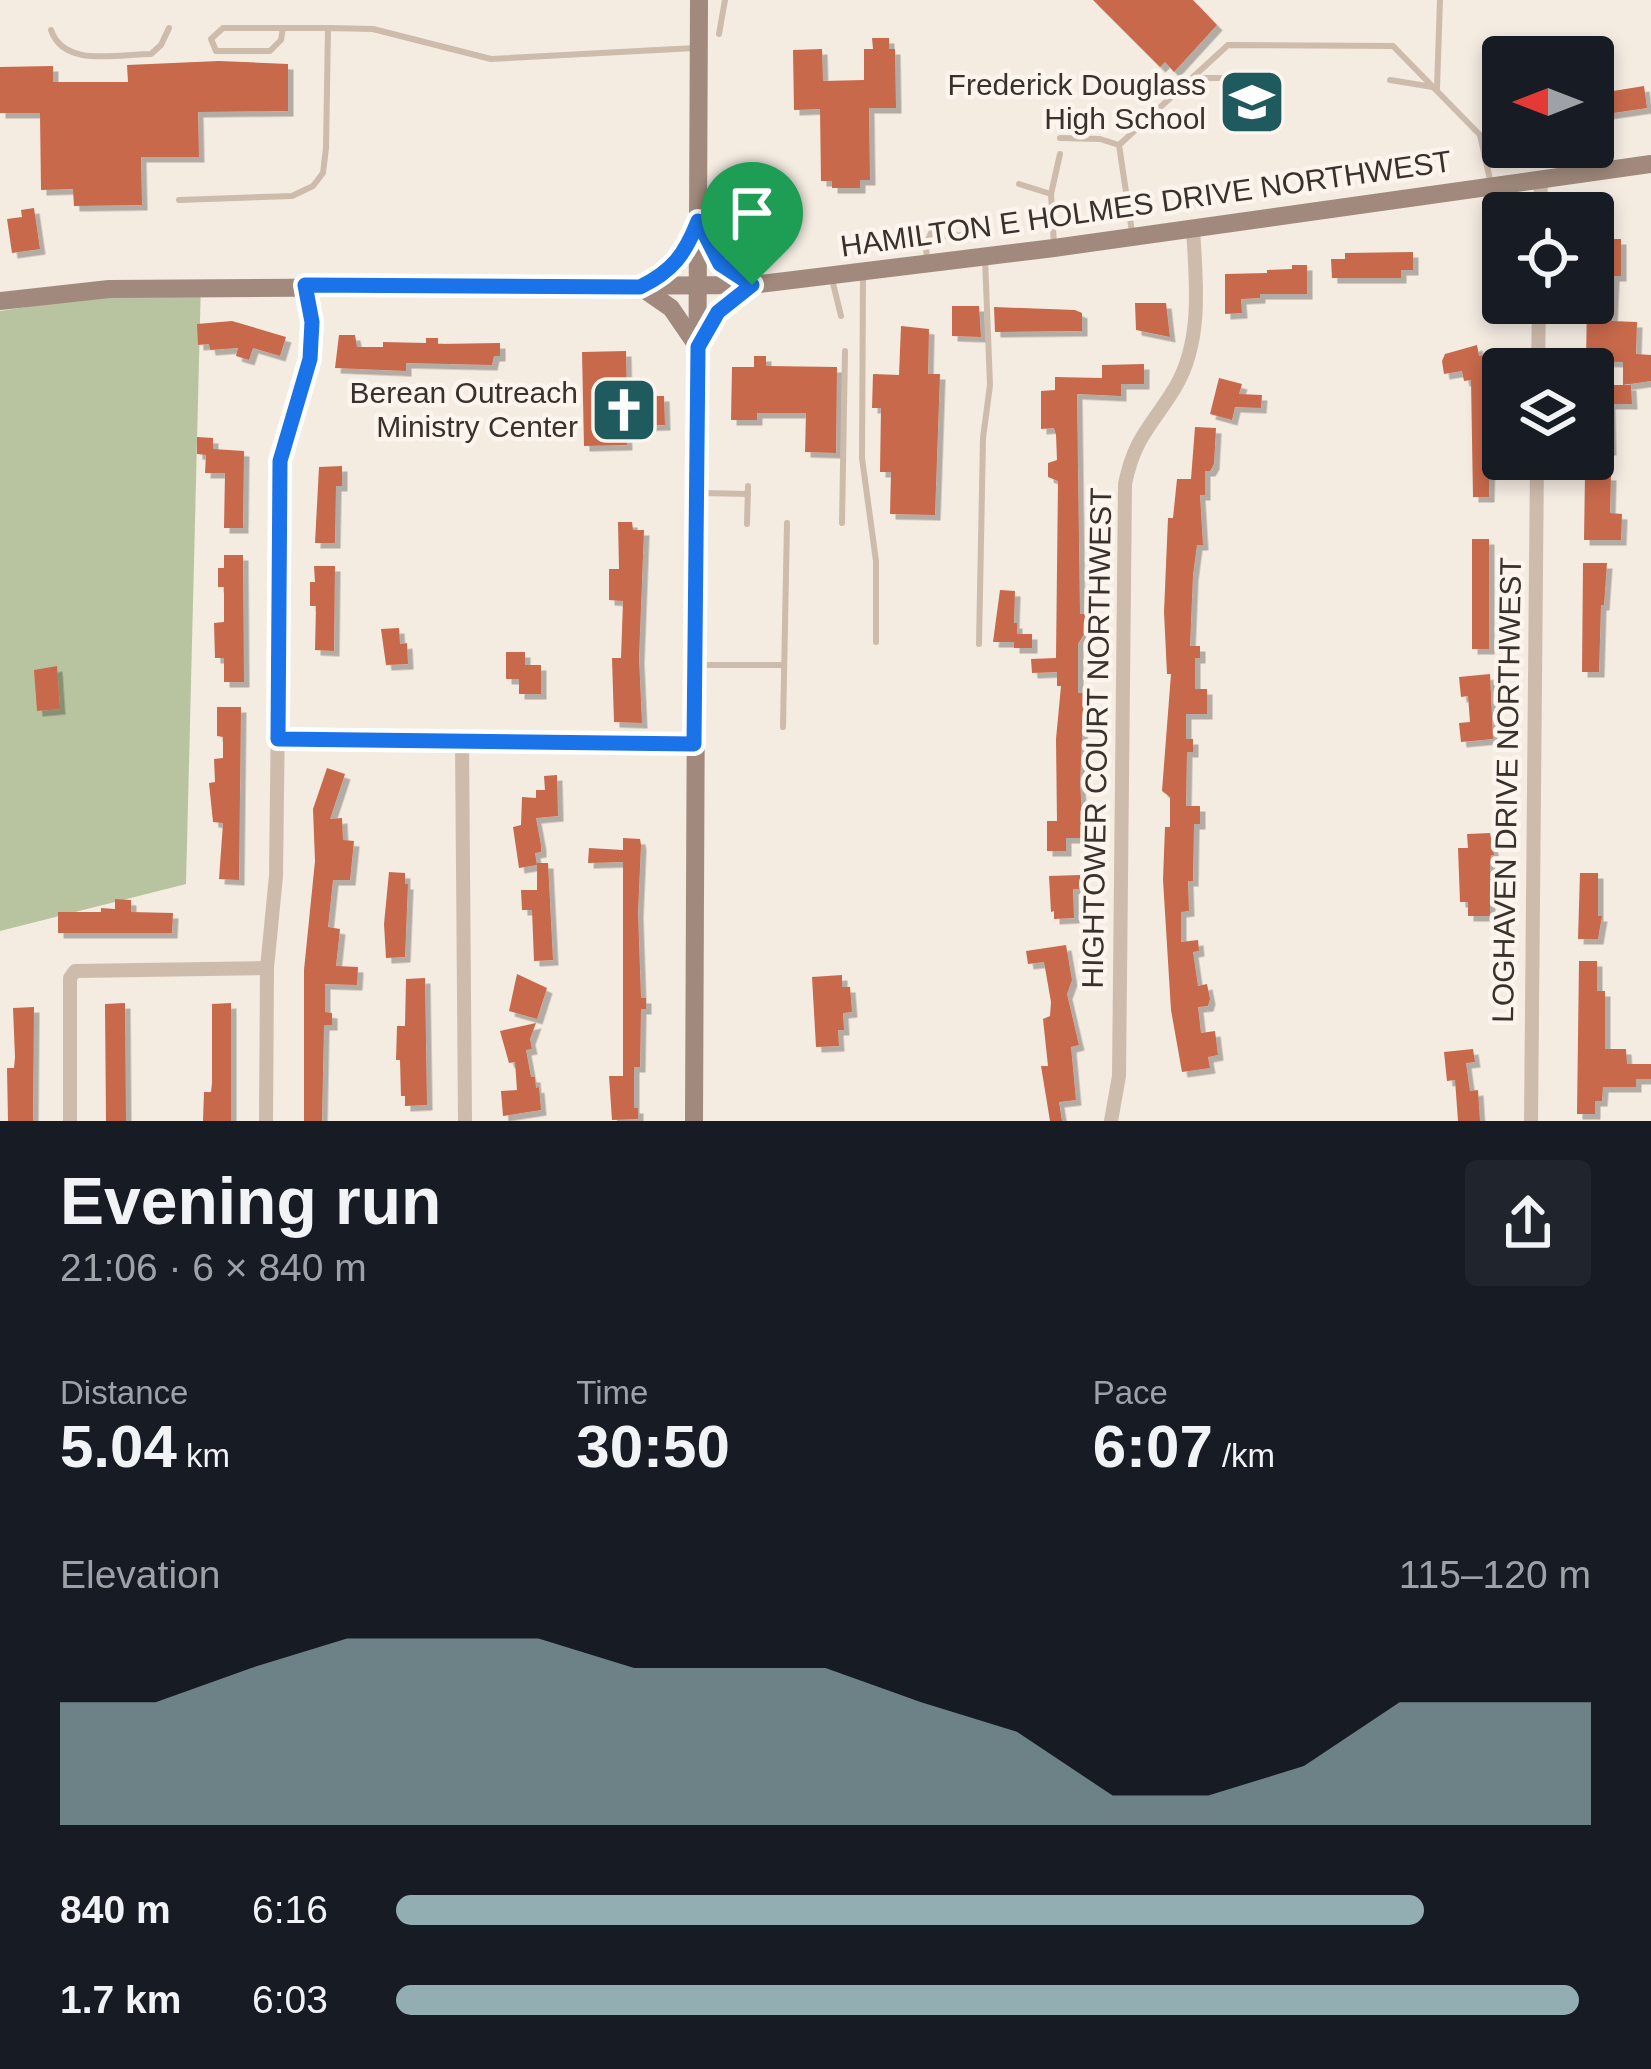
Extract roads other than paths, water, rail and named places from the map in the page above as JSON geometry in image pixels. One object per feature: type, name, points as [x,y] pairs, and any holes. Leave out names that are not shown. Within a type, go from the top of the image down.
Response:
[{"type":"main road","points":[[694,1121],[699,5]]},
{"type":"main road","name":"HAMILTON E HOLMES DRIVE NORTHWEST","points":[[0,301],[109,289],[752,285],[863,274],[927,255],[969,249],[1054,248],[1651,164]]},
{"type":"main road","points":[[698,221],[720,264],[752,285],[718,312],[698,347]]},
{"type":"main road","points":[[698,221],[676,265],[640,287],[670,308],[698,347]]},
{"type":"street","points":[[1541,180],[1541,192]]},
{"type":"street","name":"HIGHTOWER COURT NORTHWEST","points":[[1111,1121],[1119,1076],[1125,484],[1138,439],[1176,386],[1190,352],[1196,286],[1193,229]]},
{"type":"street","points":[[266,1121],[267,968],[276,876],[280,461],[310,359],[312,322],[305,285]]},
{"type":"street","name":"LOGHAVEN DRIVE NORTHWEST","points":[[1531,1121],[1537,480]]},
{"type":"street","points":[[278,739],[694,744]]},
{"type":"street","points":[[462,741],[465,1121]]},
{"type":"street","points":[[70,1121],[70,978],[75,971],[267,968]]},
{"type":"lane","points":[[719,34],[725,0]]},
{"type":"lane","points":[[1437,88],[1440,0]]},
{"type":"lane","points":[[699,5],[723,13]]},
{"type":"lane","points":[[51,30],[56,46],[70,55],[151,54],[170,28]]},
{"type":"lane","points":[[283,28],[270,51],[216,51],[211,39],[223,28],[283,28],[328,28],[373,29],[491,59],[699,47]]},
{"type":"lane","points":[[179,200],[292,196],[313,186],[323,173],[326,148],[328,28]]},
{"type":"lane","points":[[1119,146],[1228,45],[1393,46],[1480,135],[1492,187]]},
{"type":"lane","points":[[1193,78],[1258,78]]},
{"type":"lane","points":[[1390,80],[1437,88]]},
{"type":"lane","points":[[1060,138],[1100,139],[1119,146]]},
{"type":"lane","points":[[1119,146],[1133,237]]},
{"type":"lane","points":[[1054,248],[1051,194],[1060,154]]},
{"type":"lane","points":[[1019,184],[1051,194]]},
{"type":"lane","points":[[721,190],[753,198]]},
{"type":"lane","points":[[927,255],[934,226]]},
{"type":"lane","points":[[722,239],[735,258],[754,261]]},
{"type":"lane","points":[[969,249],[990,385],[983,438],[980,644]]},
{"type":"lane","points":[[863,274],[862,458],[876,561],[876,642]]},
{"type":"lane","points":[[832,278],[841,316]]},
{"type":"lane","points":[[842,523],[844,350]]},
{"type":"lane","points":[[696,493],[748,490],[747,524]]},
{"type":"lane","points":[[783,728],[787,523]]},
{"type":"lane","points":[[694,665],[784,664]]},
{"type":"place","name":"Frederick Douglass High School","points":[[1252,102]]},
{"type":"place","name":"Berean Outreach Ministry Center","points":[[624,410]]}]
